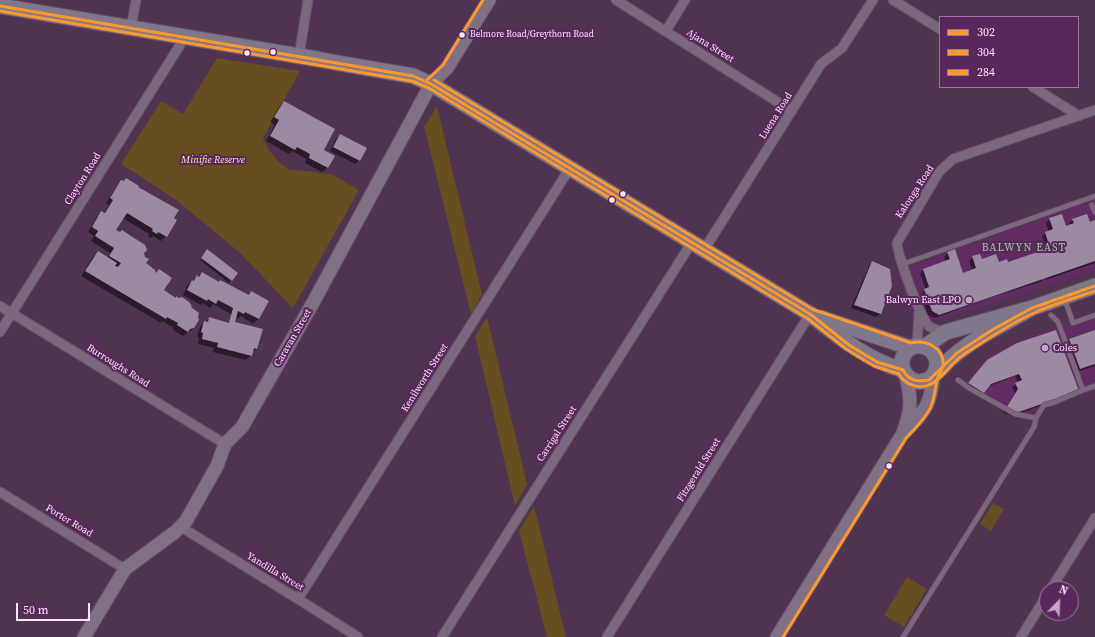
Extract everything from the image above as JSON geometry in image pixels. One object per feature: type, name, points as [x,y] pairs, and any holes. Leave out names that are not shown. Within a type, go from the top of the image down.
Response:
[{"type":"main road","points":[[0,6],[413,76],[431,84],[810,314],[849,345],[878,362],[904,373],[910,379],[919,382],[924,381],[934,374],[957,353],[992,330],[1032,308]]},
{"type":"main road","points":[[904,373],[902,364],[906,352],[946,332],[1032,308],[1095,286]]},
{"type":"main road","points":[[810,314],[931,350],[936,357],[938,365],[934,374]]},
{"type":"street","points":[[131,28],[136,0]]},
{"type":"street","points":[[299,56],[308,0]]},
{"type":"street","name":"Caravan Street","points":[[125,569],[186,521],[217,466],[225,444],[242,427],[314,301],[431,84],[447,68],[489,0]]},
{"type":"street","name":"Ajana Street","points":[[616,0],[792,111]]},
{"type":"street","points":[[666,31],[685,0]]},
{"type":"street","name":"Luena Road","points":[[698,246],[792,111],[820,64],[842,48],[873,0]]},
{"type":"street","points":[[893,0],[939,28]]},
{"type":"street","name":"Clayton Road","points":[[0,332],[185,37]]},
{"type":"street","points":[[1035,88],[1080,116]]},
{"type":"street","name":"Kalonga Road","points":[[946,332],[929,326],[919,312],[898,253],[896,243],[939,172],[953,159],[1095,110]]},
{"type":"street","name":"Kenilworth Street","points":[[298,599],[570,168]]},
{"type":"street","name":"Carrigal Street","points":[[442,637],[698,246]]},
{"type":"street","name":"Burroughs Road","points":[[0,306],[225,444]]},
{"type":"street","name":"Kalonga Road","points":[[917,347],[919,312]]},
{"type":"street","name":"Fitzgerald Street","points":[[607,637],[810,314]]},
{"type":"street","points":[[902,435],[911,407],[911,397],[904,373]]},
{"type":"street","points":[[777,637],[902,435],[926,408],[930,398],[934,374]]},
{"type":"street","name":"Porter Road","points":[[0,492],[125,569]]},
{"type":"street","points":[[1056,581],[1095,518]]},
{"type":"street","name":"Yandilla Street","points":[[180,527],[298,599],[348,634],[358,637]]},
{"type":"street","points":[[84,637],[125,569]]},
{"type":"street","points":[[1021,637],[1039,608]]},
{"type":"lane","points":[[903,264],[1095,196]]},
{"type":"lane","points":[[1092,205],[1095,212]]},
{"type":"lane","points":[[1064,297],[1073,323],[1095,315]]},
{"type":"lane","points":[[1052,315],[1058,322],[1083,390]]},
{"type":"lane","points":[[958,380],[969,388],[1015,414],[1036,418]]},
{"type":"lane","points":[[903,637],[1034,427],[1036,418],[1044,404],[1055,402],[1095,386]]},
{"type":"shaded area","points":[[1095,200],[1095,271],[915,328],[897,271]]},
{"type":"shaded area","points":[[1095,315],[1095,392],[1078,396],[1016,417],[962,387],[988,356],[1032,335]]},
{"type":"green space","name":"Minifie Reserve","points":[[217,58],[300,71],[263,138],[269,150],[277,160],[288,169],[331,174],[359,190],[293,308],[239,252],[176,200],[121,164],[161,101],[183,114]]},
{"type":"green space","points":[[437,106],[482,295],[471,314],[424,127]]},
{"type":"green space","points":[[487,317],[527,484],[515,506],[475,336]]},
{"type":"green space","points":[[993,503],[1004,509],[991,531],[980,524]]},
{"type":"green space","points":[[534,506],[566,637],[547,637],[519,531]]},
{"type":"green space","points":[[907,577],[927,589],[904,627],[884,615]]},
{"type":"building","points":[[284,101],[335,129],[324,150],[335,156],[328,168],[309,158],[310,154],[297,147],[295,150],[270,136],[279,120],[274,117]]},
{"type":"building","points":[[340,134],[367,148],[360,161],[333,147]]},
{"type":"building","points":[[126,178],[139,186],[138,187],[179,210],[174,218],[177,220],[167,237],[158,232],[157,234],[152,231],[153,229],[127,213],[116,230],[120,232],[122,230],[145,245],[147,250],[144,253],[145,257],[149,259],[146,263],[155,270],[156,273],[159,269],[172,278],[164,290],[176,298],[176,296],[179,298],[182,297],[199,313],[199,320],[194,328],[190,329],[188,332],[177,325],[178,323],[167,317],[166,319],[85,271],[98,251],[117,263],[115,266],[118,267],[121,263],[109,256],[114,248],[95,236],[98,231],[92,227],[101,211],[105,213],[113,200],[110,198],[121,180],[124,181]]},
{"type":"building","points":[[1062,214],[1066,226],[1074,223],[1072,219],[1087,214],[1090,222],[1095,220],[1095,261],[939,315],[932,311],[924,289],[929,287],[923,269],[950,259],[947,252],[955,249],[963,273],[976,268],[972,256],[980,254],[982,259],[996,254],[999,262],[1007,259],[1008,262],[1050,248],[1045,232],[1053,229],[1049,218]]},
{"type":"building","points":[[207,249],[238,273],[232,281],[201,258]]},
{"type":"building","points":[[872,261],[890,269],[892,286],[881,314],[854,305]]},
{"type":"building","points":[[202,272],[219,282],[220,280],[249,295],[251,291],[269,301],[259,319],[245,312],[244,314],[238,311],[235,322],[263,329],[257,349],[254,348],[252,356],[217,347],[218,343],[202,339],[203,333],[201,332],[204,321],[208,322],[209,317],[229,323],[233,308],[218,300],[216,304],[208,299],[207,301],[187,290],[192,280],[194,281],[197,275],[199,277]]},
{"type":"building","points":[[1056,330],[1079,391],[1016,413],[1006,408],[1018,389],[1015,383],[1022,380],[1019,374],[991,384],[984,393],[968,383],[987,360],[1017,343]]},
{"type":"building","points":[[1095,330],[1095,364],[1080,369],[1069,339]]},
{"type":"transit line","name":"284","points":[[427,80],[443,65],[483,0]]},
{"type":"transit line","name":"302","points":[[0,6],[413,76],[431,84],[810,314],[849,345],[877,362],[903,370],[905,374],[914,380],[929,380],[957,353],[992,330],[1032,308],[1095,286]]},
{"type":"transit line","name":"304","points":[[0,11],[412,81],[429,88],[807,318],[846,349],[874,366],[899,374],[909,384],[922,387],[927,386],[935,382],[963,355],[998,332],[1025,317],[1095,291]]},
{"type":"transit line","name":"284","points":[[434,80],[812,309],[911,343],[923,342],[933,346],[941,354],[943,366],[938,378],[933,401],[926,416],[906,438],[783,637]]},
{"type":"place","name":"Belmore Road/Greythorn Road","points":[[462,35]]},
{"type":"place","name":"Balwyn East LPO","points":[[969,300]]},
{"type":"place","name":"Coles","points":[[1045,348]]},
{"type":"district","name":"BALWYN EAST","points":[[1024,248]]}]
